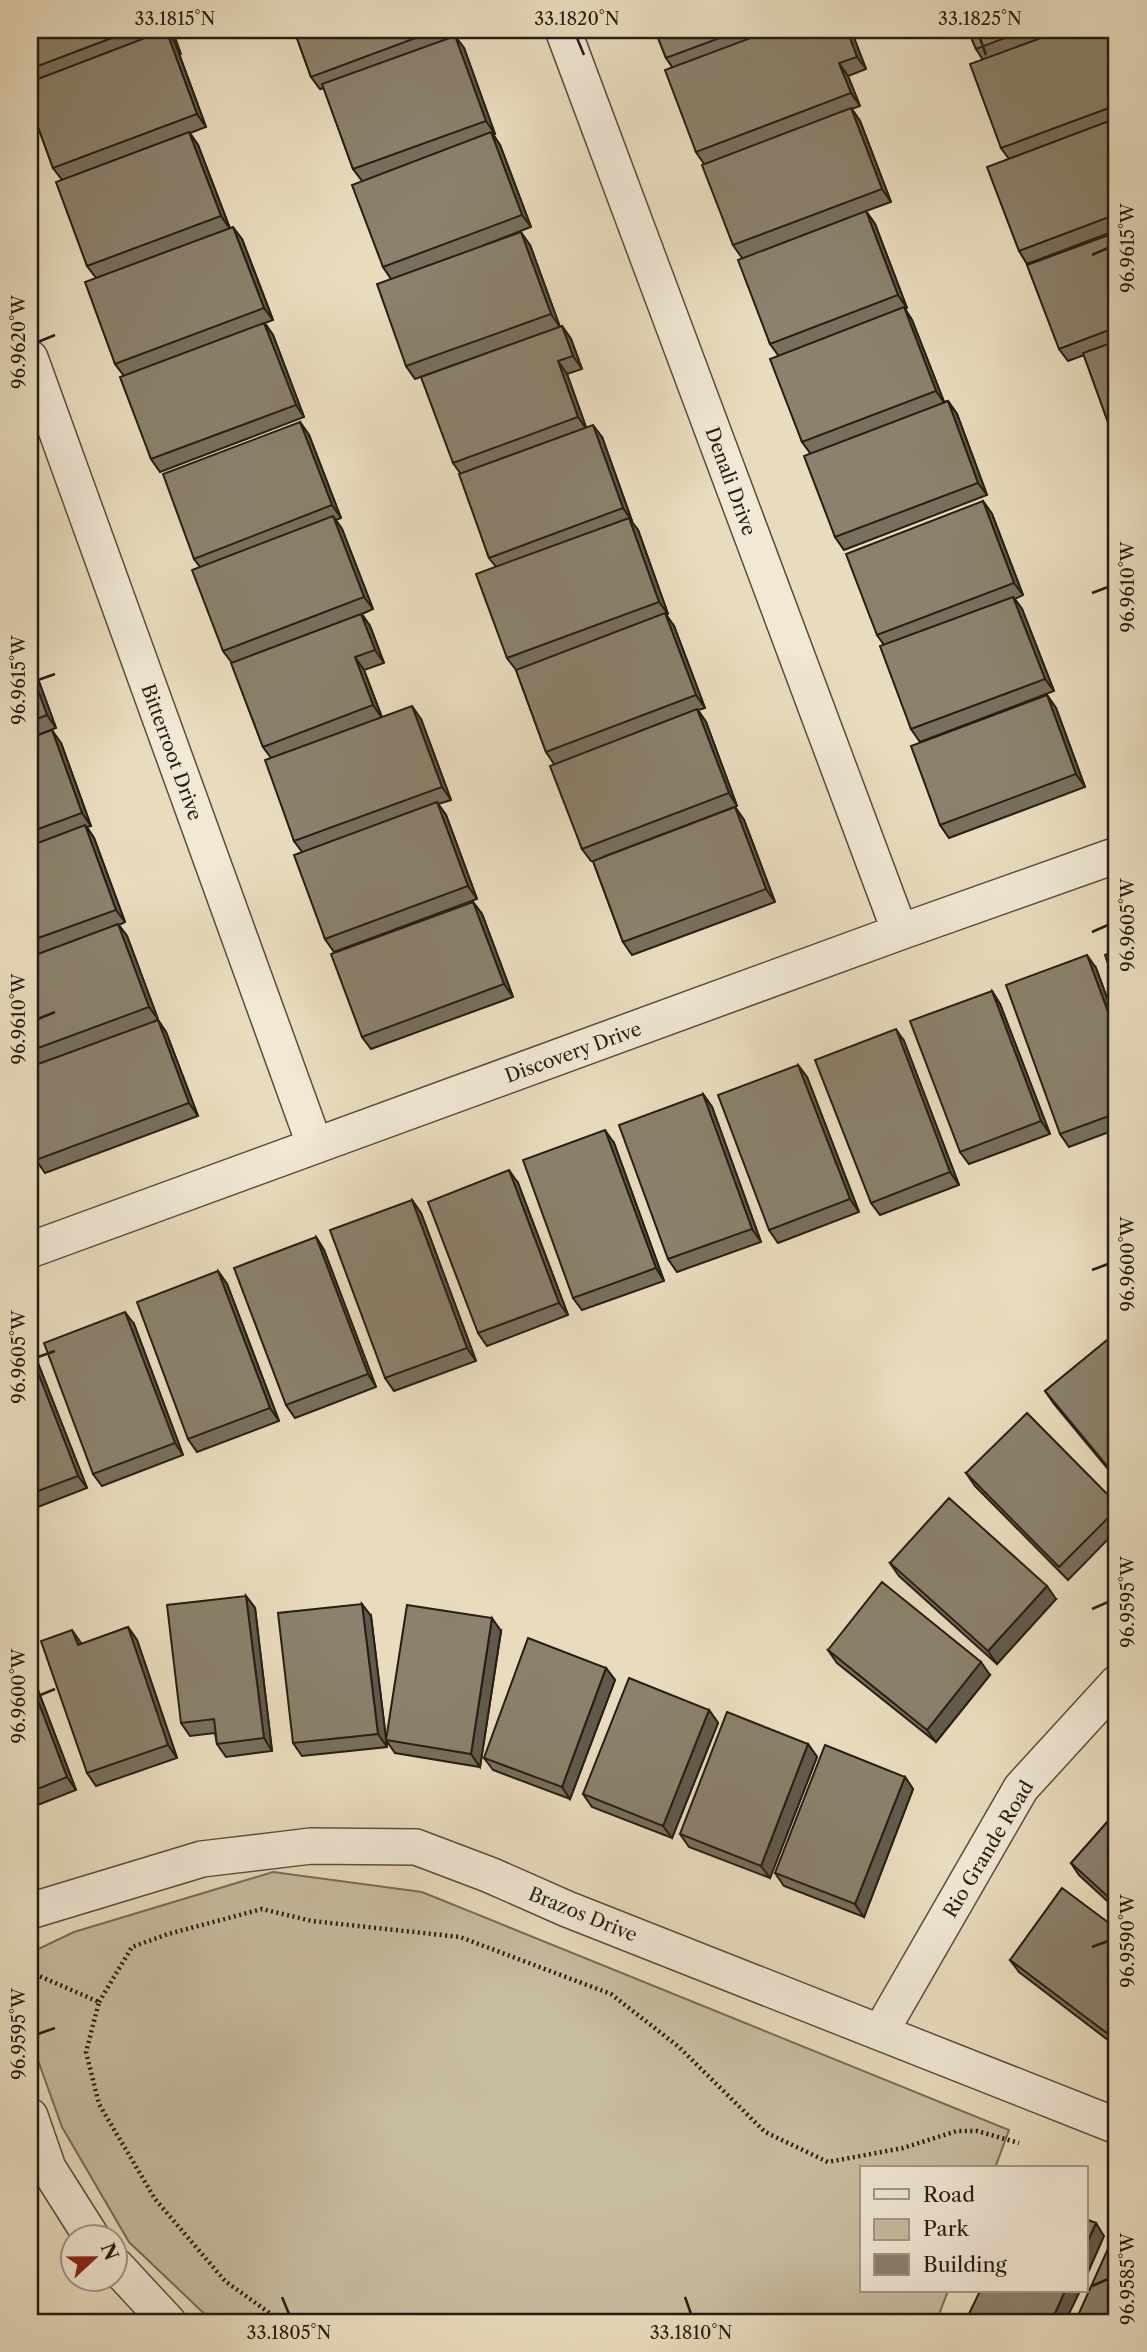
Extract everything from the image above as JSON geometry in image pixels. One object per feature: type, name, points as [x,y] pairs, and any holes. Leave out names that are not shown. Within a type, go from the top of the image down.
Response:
[{"type":"street","name":"Denali Drive","points":[[563,30],[900,932]]},
{"type":"street","name":"Bitterroot Drive","points":[[30,359],[315,1146]]},
{"type":"street","name":"Discovery Drive","points":[[30,1250],[1117,855]]},
{"type":"street","name":"Rio Grande Road","points":[[881,2031],[1021,1788],[1117,1684]]},
{"type":"street","name":"Brazos Drive","points":[[30,1911],[202,1859],[312,1846],[416,1847],[1117,2126]]},
{"type":"street","points":[[30,2116],[48,2168],[82,2222]]},
{"type":"street","points":[[130,2283],[168,2322]]},
{"type":"path","points":[[282,2322],[225,2281],[155,2199],[99,2104],[86,2052],[99,2002],[132,1947],[168,1934],[262,1909],[312,1921],[460,1937],[611,1994],[680,2047],[765,2132],[828,2162],[903,2148],[957,2130],[977,2130],[1019,2143]]},
{"type":"path","points":[[30,1972],[99,2002]]},
{"type":"green space","points":[[273,1872],[422,1892],[1009,2130],[996,2166],[860,2166],[860,2292],[948,2292],[936,2322],[213,2322],[130,2243],[130,2222],[117,2222],[62,2127],[30,2038],[30,1961],[34,1951],[74,1932]]},
{"type":"building","points":[[30,30],[133,30],[30,69]]},
{"type":"building","points":[[166,30],[197,114],[53,168],[30,105],[30,82]]},
{"type":"building","points":[[294,30],[437,30],[311,77]]},
{"type":"building","points":[[655,30],[741,30],[666,58]]},
{"type":"building","points":[[772,30],[847,30],[857,57],[839,63],[851,93],[696,152],[665,70]]},
{"type":"building","points":[[968,30],[1026,30],[976,49]]},
{"type":"building","points":[[1063,30],[1115,30],[1117,105],[1001,148],[970,64]]},
{"type":"building","points":[[455,36],[486,121],[353,169],[322,84]]},
{"type":"building","points":[[851,108],[882,189],[733,245],[702,165]]},
{"type":"building","points":[[1117,118],[1117,214],[1019,251],[987,167]]},
{"type":"building","points":[[189,132],[221,216],[87,266],[56,182]]},
{"type":"building","points":[[491,132],[522,215],[383,267],[352,185]]},
{"type":"building","points":[[866,211],[898,295],[770,344],[738,260]]},
{"type":"building","points":[[233,227],[264,308],[115,364],[85,282]]},
{"type":"building","points":[[521,232],[551,314],[406,366],[377,284]]},
{"type":"building","points":[[1117,232],[1117,327],[1059,349],[1027,265]]},
{"type":"building","points":[[904,307],[936,391],[802,442],[770,359]]},
{"type":"building","points":[[264,323],[296,405],[151,459],[120,377]]},
{"type":"building","points":[[562,326],[573,356],[558,361],[578,417],[453,463],[421,377]]},
{"type":"building","points":[[1117,341],[1117,434],[1113,436],[1083,353]]},
{"type":"building","points":[[948,401],[978,483],[835,537],[804,456]]},
{"type":"building","points":[[300,422],[332,505],[194,559],[163,474]]},
{"type":"building","points":[[593,425],[623,508],[489,558],[459,474]]},
{"type":"building","points":[[1117,453],[1117,479],[1109,456]]},
{"type":"building","points":[[983,501],[1014,583],[877,635],[846,554]]},
{"type":"building","points":[[333,516],[364,597],[223,651],[192,570]]},
{"type":"building","points":[[629,518],[659,602],[507,658],[476,574]]},
{"type":"building","points":[[1013,597],[1045,679],[911,729],[880,646]]},
{"type":"building","points":[[665,613],[696,695],[546,752],[516,670]]},
{"type":"building","points":[[361,614],[375,650],[355,657],[373,705],[263,747],[231,663]]},
{"type":"building","points":[[30,668],[47,715],[30,722]]},
{"type":"building","points":[[1047,695],[1076,774],[940,825],[911,746]]},
{"type":"building","points":[[412,706],[442,787],[294,841],[265,760]]},
{"type":"building","points":[[697,709],[729,793],[582,849],[550,766]]},
{"type":"building","points":[[52,730],[82,813],[30,832],[30,738]]},
{"type":"building","points":[[437,802],[468,886],[325,939],[294,855]]},
{"type":"building","points":[[735,807],[766,889],[623,942],[593,861]]},
{"type":"building","points":[[85,825],[116,910],[30,941],[30,846]]},
{"type":"building","points":[[473,902],[504,984],[362,1037],[331,954]]},
{"type":"building","points":[[118,924],[149,1007],[30,1051],[30,957]]},
{"type":"building","points":[[1117,951],[1117,990],[1105,955]]},
{"type":"building","points":[[1087,955],[1117,1036],[1117,1113],[1060,1134],[1006,985]]},
{"type":"building","points":[[992,991],[1041,1121],[960,1152],[910,1021]]},
{"type":"building","points":[[158,1020],[189,1103],[36,1160],[30,1143],[30,1067]]},
{"type":"building","points":[[896,1029],[950,1172],[871,1203],[815,1060]]},
{"type":"building","points":[[798,1065],[850,1199],[769,1230],[718,1095]]},
{"type":"building","points":[[703,1094],[752,1229],[668,1259],[619,1125]]},
{"type":"building","points":[[605,1130],[656,1268],[573,1298],[523,1160]]},
{"type":"building","points":[[509,1170],[559,1303],[478,1333],[428,1202]]},
{"type":"building","points":[[412,1200],[467,1348],[385,1378],[330,1230]]},
{"type":"building","points":[[316,1237],[368,1374],[286,1405],[234,1268]]},
{"type":"building","points":[[218,1271],[270,1408],[188,1439],[137,1302]]},
{"type":"building","points":[[125,1312],[175,1443],[93,1474],[44,1343]]},
{"type":"building","points":[[1112,1336],[1117,1342],[1117,1478],[1045,1391]]},
{"type":"building","points":[[30,1352],[78,1476],[30,1494]]},
{"type":"building","points":[[1027,1413],[1117,1504],[1117,1509],[1059,1567],[966,1473]]},
{"type":"building","points":[[949,1498],[1047,1586],[988,1651],[890,1563]]},
{"type":"building","points":[[882,1582],[981,1662],[927,1730],[828,1650]]},
{"type":"building","points":[[246,1596],[264,1738],[217,1744],[214,1719],[181,1723],[167,1605]]},
{"type":"building","points":[[362,1604],[378,1734],[293,1743],[278,1613]]},
{"type":"building","points":[[407,1605],[492,1618],[471,1754],[386,1740]]},
{"type":"building","points":[[128,1627],[168,1745],[87,1773],[41,1641],[72,1630],[78,1645]]},
{"type":"building","points":[[528,1638],[606,1668],[562,1787],[484,1758]]},
{"type":"building","points":[[629,1678],[709,1710],[663,1826],[583,1794]]},
{"type":"building","points":[[30,1680],[67,1777],[30,1792]]},
{"type":"building","points":[[727,1712],[808,1744],[761,1866],[680,1834]]},
{"type":"building","points":[[825,1745],[905,1777],[855,1904],[775,1873]]},
{"type":"building","points":[[1117,1811],[1117,1905],[1071,1863]]},
{"type":"building","points":[[1062,1888],[1117,1929],[1117,2022],[1108,2034],[1010,1960]]},
{"type":"building","points":[[1088,2220],[1096,2223],[1088,2241]]},
{"type":"building","points":[[1116,2231],[1117,2322],[1075,2322]]},
{"type":"building","points":[[980,2292],[1065,2292],[1051,2322],[966,2320]]}]
